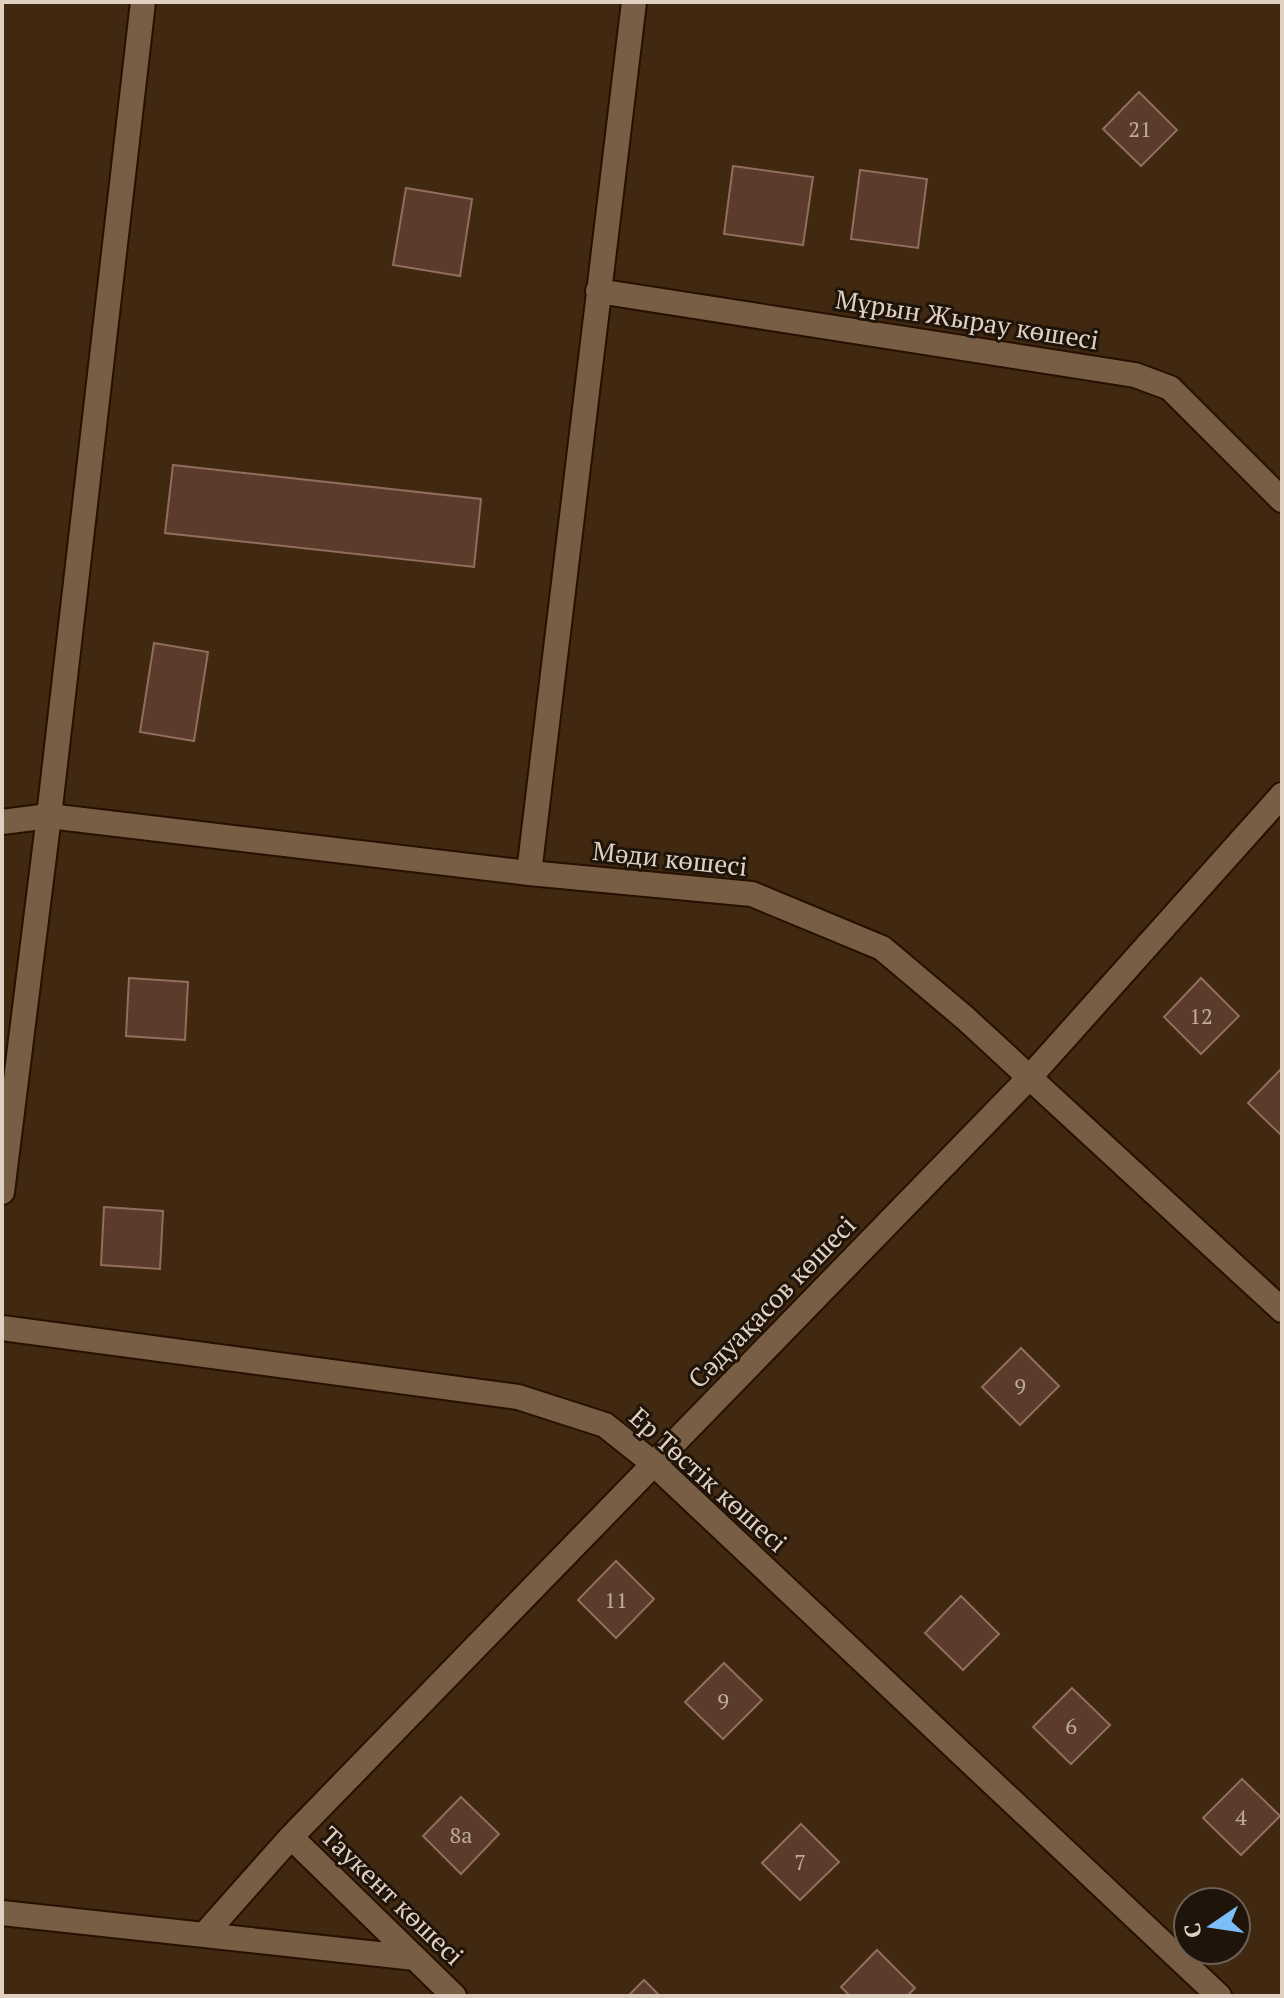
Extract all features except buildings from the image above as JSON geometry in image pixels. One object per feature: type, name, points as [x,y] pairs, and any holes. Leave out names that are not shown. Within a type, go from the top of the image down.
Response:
[{"type":"street","points":[[2,1192],[49,816],[143,2]]},
{"type":"street","points":[[529,873],[634,2]]},
{"type":"street","name":"Мұрын Жырау көшесі","points":[[598,291],[1135,375],[1170,388],[1282,500]]},
{"type":"street","name":"Сәдуақасов көшесі","points":[[204,1935],[291,1837],[1029,1078],[1282,795]]},
{"type":"street","name":"Мәди көшесі","points":[[2,822],[49,816],[529,873],[752,894],[882,948],[965,1018],[1282,1310]]},
{"type":"street","name":"Ер Төстік көшесі","points":[[2,1328],[518,1397],[605,1425],[654,1464],[1219,1996]]},
{"type":"street","name":"Таукент көшесі","points":[[291,1837],[454,1996]]},
{"type":"street","points":[[2,1913],[415,1958]]}]
